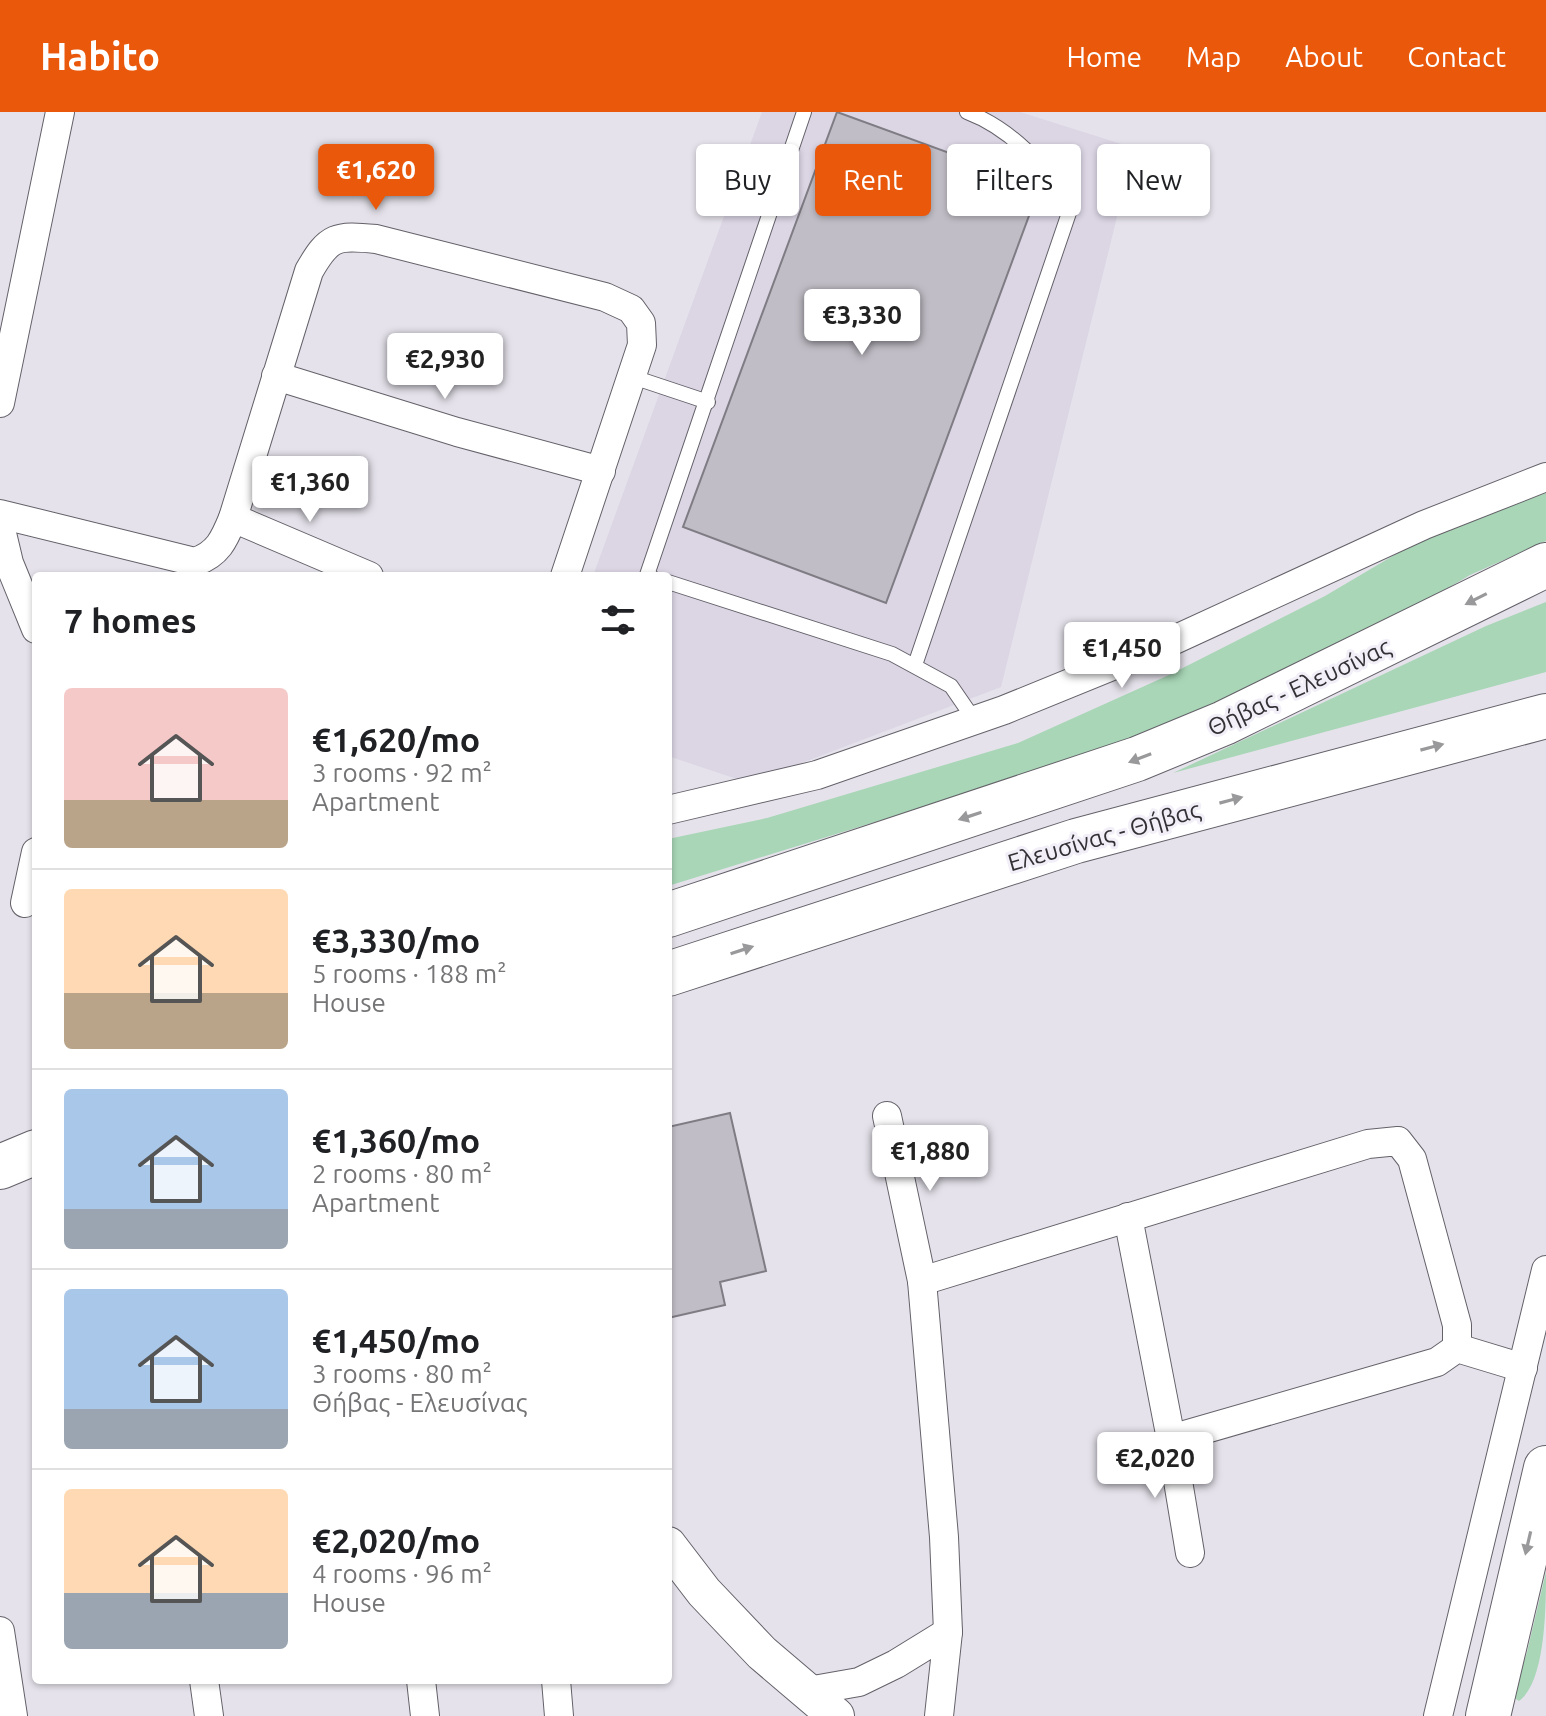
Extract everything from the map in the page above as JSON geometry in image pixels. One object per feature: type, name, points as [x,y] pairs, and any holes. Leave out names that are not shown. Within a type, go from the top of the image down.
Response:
[{"type":"main road","name":"Θήβας - Ελευσίνας","points":[[672,914],[1137,759],[1224,723],[1546,565]]},
{"type":"main road","name":"Ελευσίνας - Θήβας","points":[[672,973],[1076,841],[1546,716]]},
{"type":"main road","points":[[0,1167],[32,1154]]},
{"type":"main road","points":[[1488,1716],[1546,1468]]},
{"type":"street","points":[[0,403],[60,112]]},
{"type":"street","points":[[0,514],[195,562],[212,556],[224,541],[233,518],[309,271],[324,244],[345,236],[376,239],[605,297],[631,309],[641,323],[642,345],[633,377],[566,572]]},
{"type":"street","points":[[276,376],[601,471]]},
{"type":"street","points":[[672,809],[817,775],[973,718],[1004,710],[1161,646],[1424,525],[1546,477]]},
{"type":"street","points":[[233,518],[349,572]]},
{"type":"street","points":[[0,525],[5,565],[32,621]]},
{"type":"street","points":[[20,903],[32,865]]},
{"type":"street","points":[[887,1116],[922,1281],[944,1537],[948,1632],[939,1716]]},
{"type":"street","points":[[922,1281],[1368,1144],[1398,1141],[1412,1159],[1457,1325],[1457,1348]]},
{"type":"street","points":[[1128,1217],[1190,1553]]},
{"type":"street","points":[[1438,1716],[1546,1270]]},
{"type":"street","points":[[1457,1348],[1523,1368]]},
{"type":"street","points":[[1171,1439],[1437,1362],[1457,1348]]},
{"type":"street","points":[[672,1550],[704,1592],[762,1653],[836,1716]]},
{"type":"street","points":[[0,1631],[13,1716]]},
{"type":"street","points":[[808,1691],[859,1682],[896,1664],[948,1632]]},
{"type":"street","points":[[205,1684],[209,1716]]},
{"type":"street","points":[[421,1684],[425,1716]]},
{"type":"street","points":[[556,1684],[559,1716]]},
{"type":"lane","points":[[648,572],[804,112]]},
{"type":"lane","points":[[915,665],[1072,204],[1032,155],[1005,133],[967,112]]},
{"type":"lane","points":[[633,377],[708,402]]},
{"type":"lane","points":[[672,583],[892,654],[951,686],[973,718]]},
{"type":"shaded area","points":[[762,112],[1020,112],[1121,144],[1097,144],[1097,216],[1117,216],[1001,687],[749,783],[672,757],[672,572],[594,572],[724,216],[799,216],[799,144],[750,144]]},
{"type":"green space","points":[[1546,493],[1546,541],[1470,575],[1355,643],[1230,702],[1098,753],[672,885],[672,838],[767,818],[1018,743],[1169,675],[1325,596],[1430,534]]},
{"type":"green space","points":[[1546,602],[1546,672],[1173,773],[1486,626]]},
{"type":"green space","points":[[1546,1572],[1543,1641],[1535,1677],[1519,1701],[1513,1697]]},
{"type":"building","points":[[837,112],[925,144],[825,144]]},
{"type":"building","points":[[931,146],[947,152],[947,216],[1029,216],[886,603],[683,527],[815,171],[815,216],[931,216]]},
{"type":"building","points":[[730,1113],[766,1271],[720,1282],[725,1305],[672,1317],[672,1126]]}]
